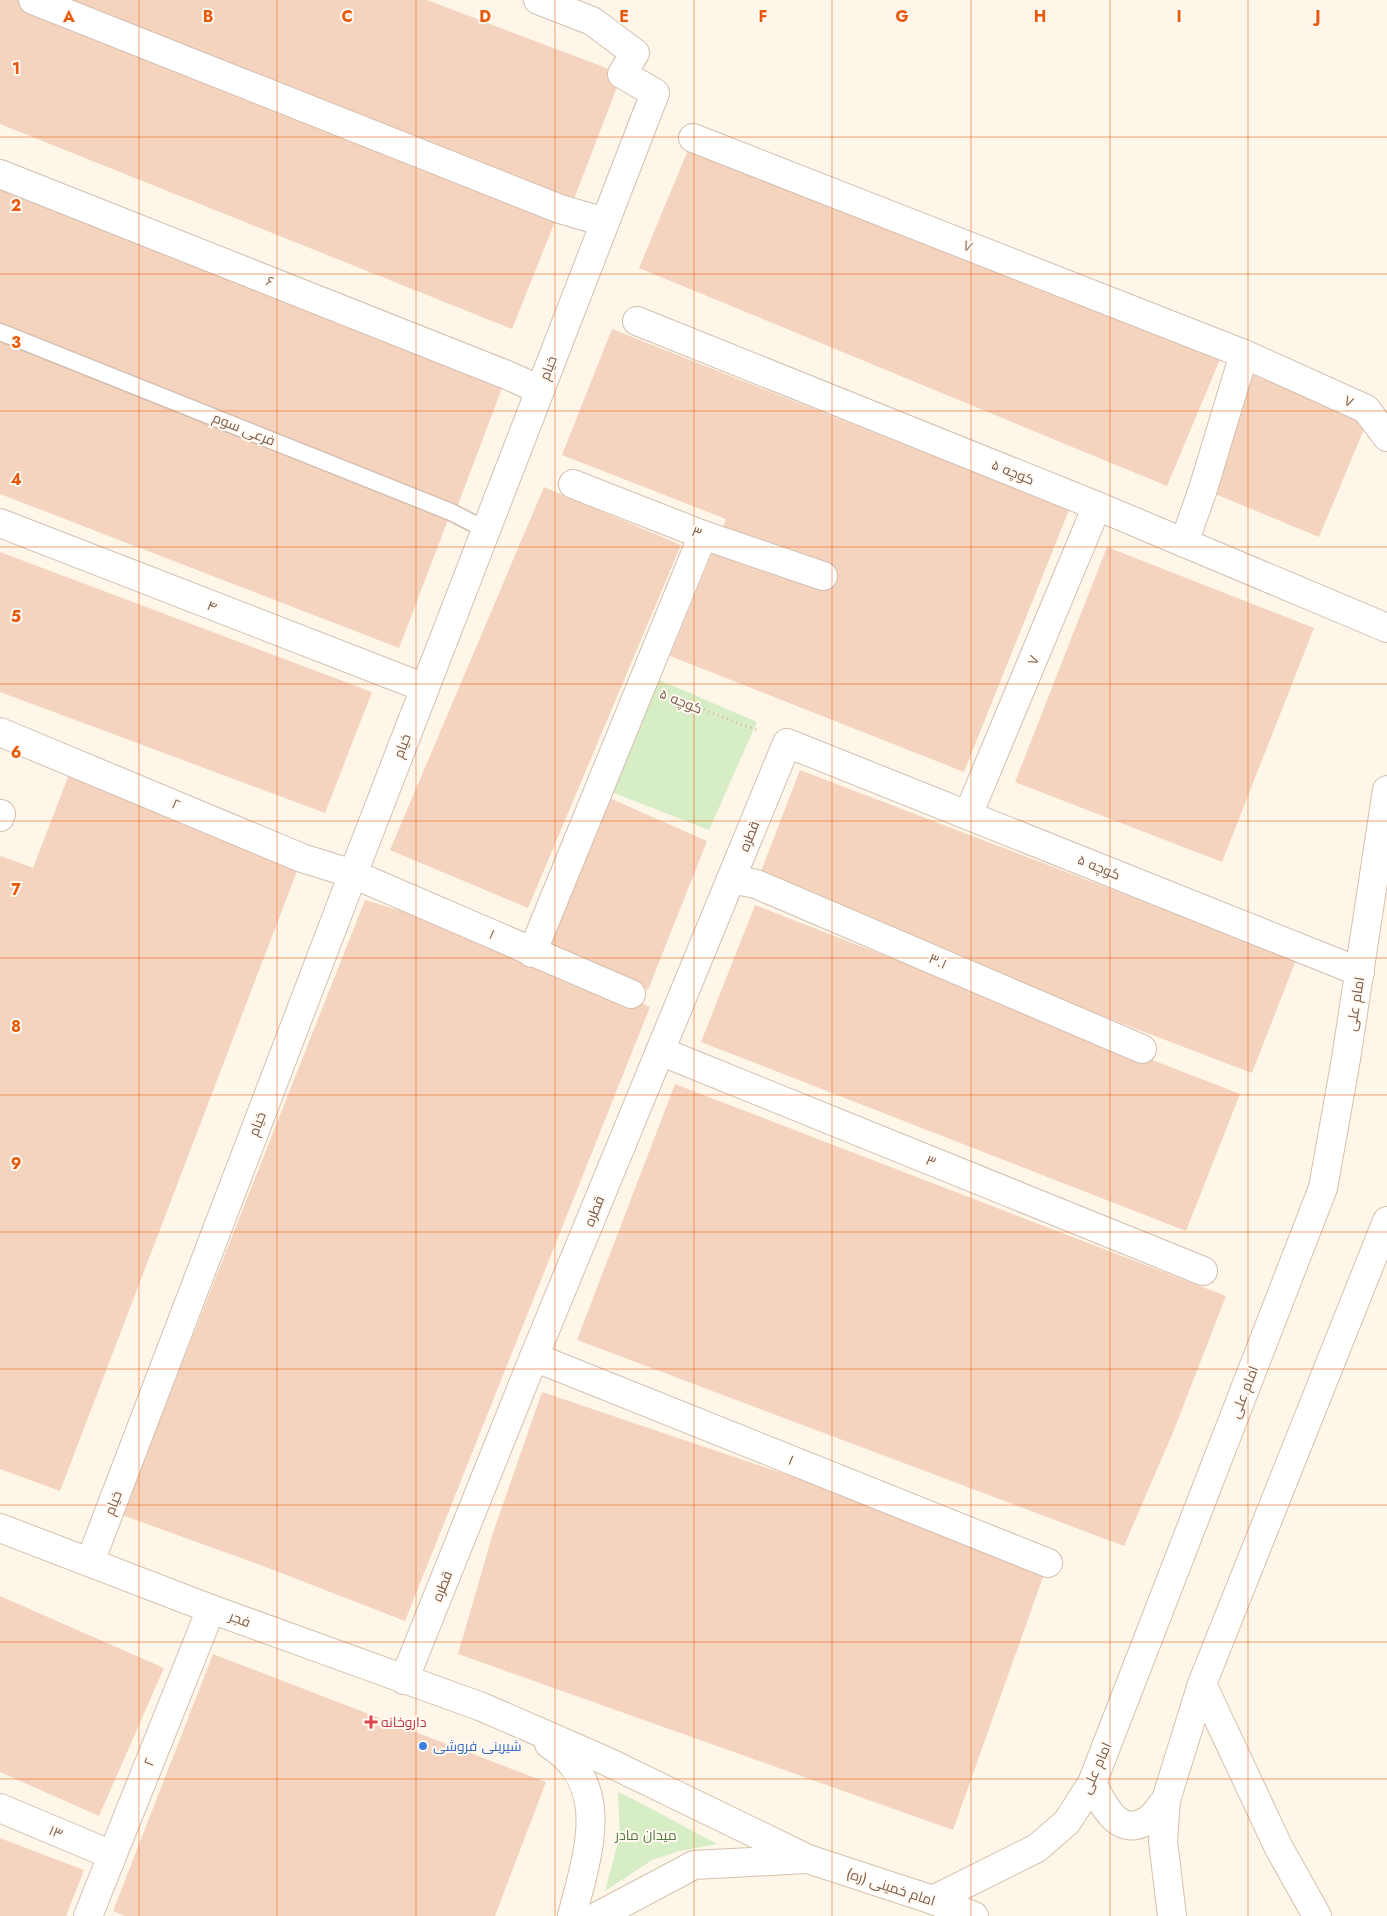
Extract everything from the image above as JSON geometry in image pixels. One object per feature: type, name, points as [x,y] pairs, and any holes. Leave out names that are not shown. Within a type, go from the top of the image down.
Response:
[{"type":"street","points":[[33,0],[560,209],[605,222]]},
{"type":"street","name":"خیام","points":[[90,1562],[353,874],[655,93],[622,74],[635,53],[592,21],[538,0]]},
{"type":"street","name":"۷","points":[[693,138],[1244,354],[1366,409],[1387,437]]},
{"type":"street","name":"۶","points":[[0,174],[540,390]]},
{"type":"street","name":"کوچه ۵","points":[[637,321],[1097,506],[1387,628]]},
{"type":"street","points":[[1184,543],[1204,489],[1244,354]]},
{"type":"street","name":"۳","points":[[573,484],[702,535],[823,576]]},
{"type":"street","name":"۷","points":[[968,814],[1097,506]]},
{"type":"street","name":"۴","points":[[0,523],[425,688]]},
{"type":"street","points":[[532,952],[643,686],[702,535]]},
{"type":"street","name":"۲","points":[[0,732],[302,858],[353,874]]},
{"type":"street","name":"کوچه ۵","points":[[787,742],[1360,972]]},
{"type":"street","name":"قطره","points":[[404,1680],[534,1357],[787,742]]},
{"type":"street","name":"امام علی","points":[[933,1900],[1037,1848],[1067,1822],[1092,1783],[1323,1188],[1360,972],[1387,790]]},
{"type":"street","name":"۱","points":[[353,874],[631,994]]},
{"type":"street","name":"۳.۱","points":[[731,879],[756,884],[1142,1049]]},
{"type":"street","name":"۳","points":[[660,1051],[1203,1270]]},
{"type":"street","points":[[1172,1916],[1163,1841],[1166,1800],[1202,1684],[1387,1221]]},
{"type":"street","name":"۱","points":[[534,1357],[1048,1563]]},
{"type":"street","name":"فجر","points":[[0,1528],[211,1609],[482,1707]]},
{"type":"street","name":"۲","points":[[88,1916],[211,1609]]},
{"type":"street","points":[[1202,1684],[1279,1848],[1317,1916]]},
{"type":"street","points":[[482,1707],[606,1761],[808,1859]]},
{"type":"street","points":[[482,1707],[562,1752],[580,1774],[590,1799],[590,1842],[572,1916]]},
{"type":"street","points":[[1092,1783],[1106,1811],[1120,1823],[1135,1825],[1148,1820],[1166,1800]]},
{"type":"street","name":"۱۳","points":[[0,1808],[112,1855]]},
{"type":"street","points":[[598,1916],[694,1865],[808,1859]]},
{"type":"street","name":"امام خمینی (ره)","points":[[808,1859],[933,1900],[974,1916]]},
{"type":"lane","name":"فرعی سوم","points":[[0,332],[451,512],[486,530]]},
{"type":"path","name":"کوچه ۵","points":[[643,686],[787,742]]},
{"type":"green space","points":[[655,678],[757,722],[709,830],[606,790]]},
{"type":"green space","name":"میدان مادر","points":[[618,1792],[717,1844],[680,1851],[652,1860],[605,1891],[620,1835]]},
{"type":"building","points":[[0,0],[38,0],[560,209],[512,329],[0,124]]},
{"type":"building","points":[[51,0],[427,0],[622,74],[574,199]]},
{"type":"building","points":[[693,138],[1221,357],[1167,486],[639,268]]},
{"type":"building","points":[[0,184],[507,375],[457,507],[451,512],[399,648],[0,494]]},
{"type":"building","points":[[612,329],[1069,510],[964,772],[670,656],[726,519],[562,455]]},
{"type":"building","points":[[1251,374],[1367,422],[1319,537],[1203,489]]},
{"type":"building","points":[[544,487],[681,545],[528,908],[390,850]]},
{"type":"building","points":[[1107,547],[1314,628],[1222,862],[1015,782]]},
{"type":"building","points":[[0,552],[372,692],[325,813],[0,692]]},
{"type":"building","points":[[800,770],[1296,960],[1252,1073],[756,884]]},
{"type":"building","points":[[68,777],[164,806],[302,858],[60,1491],[0,1469],[0,858],[1,856],[33,868]]},
{"type":"building","points":[[598,793],[707,841],[648,990],[532,953]]},
{"type":"building","points":[[365,900],[519,947],[650,1007],[405,1621],[263,1566],[122,1515]]},
{"type":"building","points":[[755,905],[1240,1094],[1186,1231],[701,1042]]},
{"type":"building","points":[[675,1084],[1226,1296],[1174,1430],[1124,1546],[577,1340]]},
{"type":"building","points":[[542,1392],[1048,1563],[953,1830],[458,1654],[493,1533]]},
{"type":"building","points":[[0,1596],[164,1668],[99,1816],[0,1772]]},
{"type":"building","points":[[213,1654],[546,1782],[495,1916],[125,1916],[113,1911]]},
{"type":"building","points":[[0,1838],[84,1870],[66,1916],[0,1916]]},
{"type":"place","name":"داروخانه","points":[[371,1722]]},
{"type":"place","name":"شیرینی فروشی","points":[[423,1746]]}]
